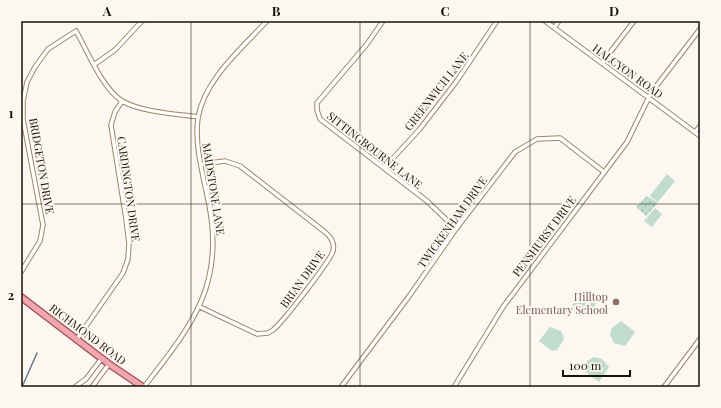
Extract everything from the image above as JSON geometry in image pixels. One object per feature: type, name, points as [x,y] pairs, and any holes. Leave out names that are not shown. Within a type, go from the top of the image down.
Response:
[{"type":"main road","name":"RICHMOND ROAD","points":[[21,297],[109,364],[143,387]]},
{"type":"street","points":[[142,21],[115,50],[95,64],[104,82],[122,101],[139,108],[198,117]]},
{"type":"street","name":"MAIDSTONE LANE","points":[[143,387],[183,335],[200,308],[211,269],[214,244],[212,216],[198,139],[198,117],[214,81],[225,65],[267,21]]},
{"type":"street","name":"SITTINGBOURNE LANE","points":[[383,21],[367,44],[317,103],[317,110],[320,119],[427,201],[456,229]]},
{"type":"street","name":"GREENWICH LANE","points":[[384,168],[419,130],[456,82],[497,21]]},
{"type":"street","name":"HALCYON ROAD","points":[[545,21],[700,136]]},
{"type":"street","points":[[554,28],[559,21]]},
{"type":"street","points":[[602,63],[634,21]]},
{"type":"street","name":"PENSHURST DRIVE","points":[[454,387],[503,307],[627,142],[649,97],[700,29]]},
{"type":"street","name":"BRIDGETON DRIVE","points":[[21,272],[40,241],[43,225],[23,119],[23,101],[28,82],[35,67],[48,49],[76,31],[95,64]]},
{"type":"street","name":"CARDINGTON DRIVE","points":[[77,339],[123,273],[128,259],[129,244],[126,219],[111,125],[115,112],[122,101]]},
{"type":"street","points":[[695,132],[700,126]]},
{"type":"street","name":"TWICKENHAM DRIVE","points":[[341,387],[410,295],[456,229],[515,152],[530,141],[546,137],[560,138],[604,172]]},
{"type":"street","name":"BRIAN DRIVE","points":[[200,308],[257,334],[273,330],[328,261],[333,246],[332,240],[325,232],[243,168],[224,161],[202,164]]},
{"type":"street","points":[[664,387],[700,339]]},
{"type":"street","points":[[75,387],[86,378],[102,358]]},
{"type":"street","points":[[92,387],[109,364]]},
{"type":"green space","points":[[667,174],[675,181],[658,202],[650,196]]},
{"type":"green space","points":[[647,196],[657,202],[657,204],[646,216],[636,207]]},
{"type":"green space","points":[[655,208],[662,214],[652,227],[644,221]]},
{"type":"green space","points":[[582,292],[596,303],[591,313],[583,316],[575,313],[572,306]]},
{"type":"green space","points":[[621,321],[635,332],[625,346],[614,343],[610,335],[612,328]]},
{"type":"green space","points":[[550,327],[561,331],[564,339],[557,350],[552,351],[539,341]]},
{"type":"green space","points":[[594,357],[602,359],[609,367],[599,382],[584,371],[587,361]]},
{"type":"waterway","points":[[22,387],[37,353]]},
{"type":"place","name":"Hilltop Elementary School","points":[[616,302]]}]
